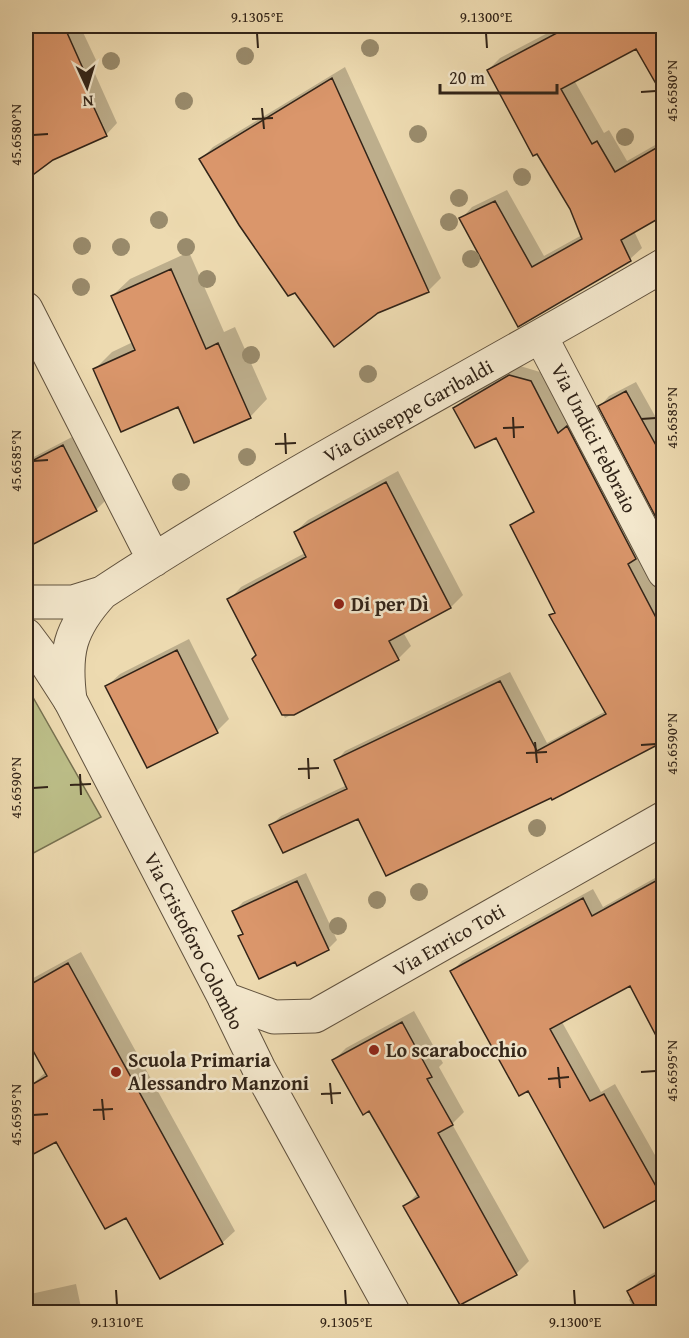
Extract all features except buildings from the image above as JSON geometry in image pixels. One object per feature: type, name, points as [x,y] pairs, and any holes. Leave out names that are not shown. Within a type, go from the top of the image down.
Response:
[{"type":"street","name":"Via Giuseppe Garibaldi","points":[[26,602],[74,602],[102,593],[336,450],[542,337],[663,265]]},
{"type":"street","points":[[26,309],[154,560]]},
{"type":"street","name":"Via Undici Febbraio","points":[[542,337],[663,572]]},
{"type":"street","name":"Via Giuseppe Garibaldi","points":[[70,700],[66,669],[69,644],[83,614],[102,593]]},
{"type":"street","name":"Via Cristoforo Colombo","points":[[26,635],[70,700],[259,1069],[393,1312]]},
{"type":"street","name":"Via Enrico Toti","points":[[225,999],[274,1017],[315,1016],[663,818]]},
{"type":"green space","points":[[26,685],[101,817],[26,857]]},
{"type":"place","name":"Di per Dì","points":[[339,604]]},
{"type":"place","name":"Lo scarabocchio","points":[[374,1050]]},
{"type":"place","name":"Scuola Primaria Alessandro Manzoni","points":[[116,1072]]}]
